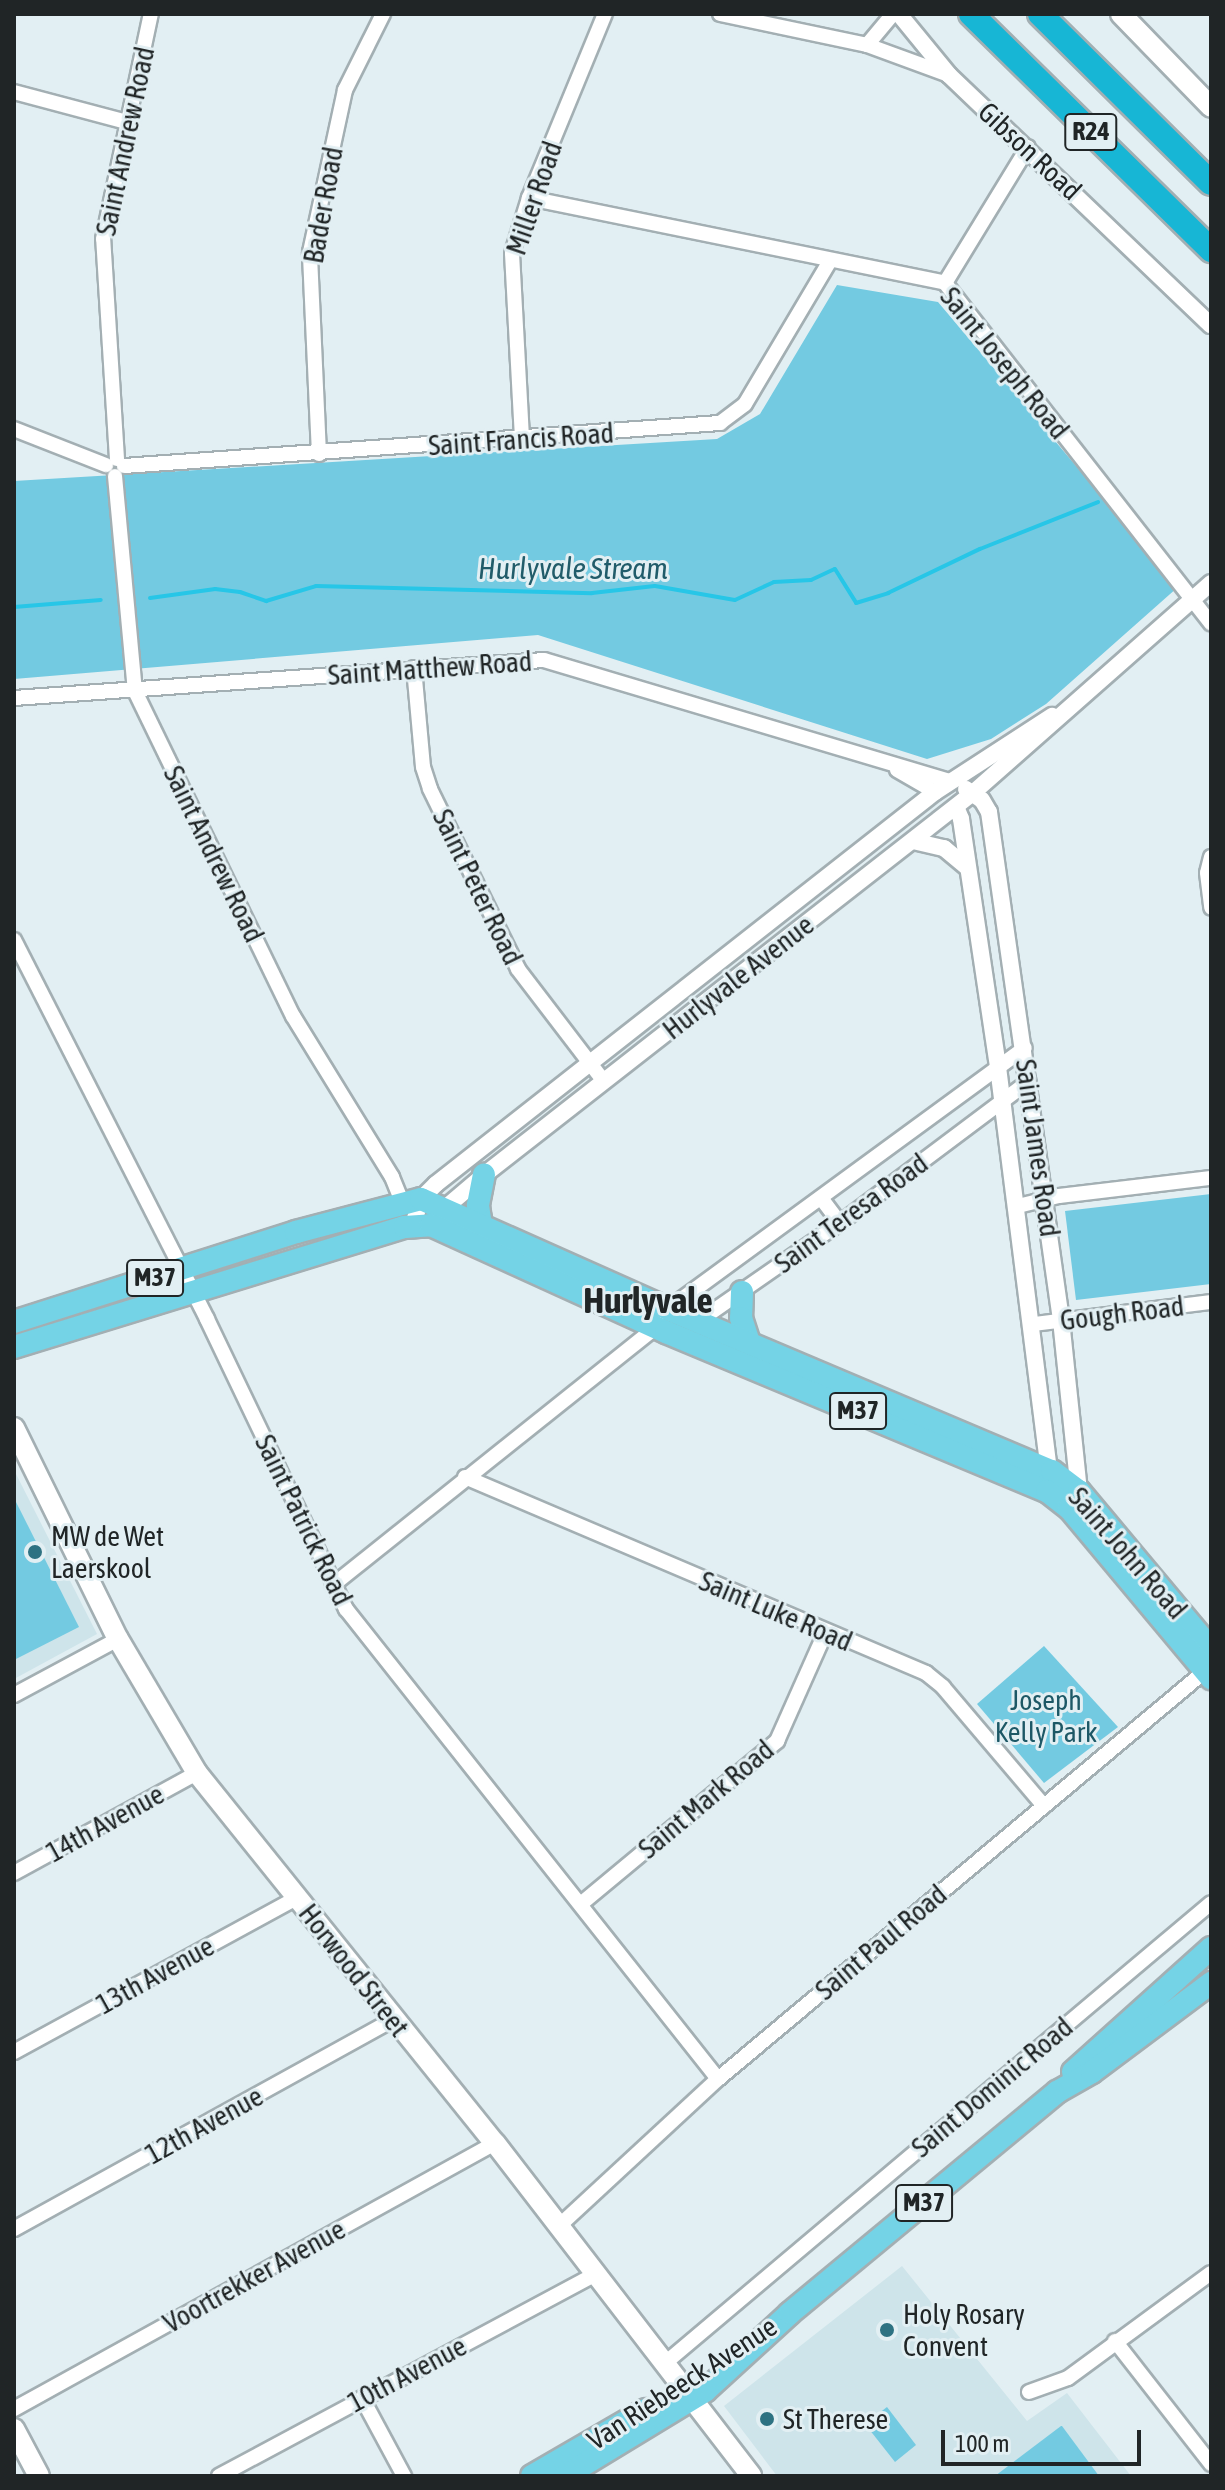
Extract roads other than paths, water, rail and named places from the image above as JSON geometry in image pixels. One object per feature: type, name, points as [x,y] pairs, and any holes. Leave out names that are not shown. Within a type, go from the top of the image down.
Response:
[{"type":"highway","name":"R24","points":[[971,14],[1211,250]]},
{"type":"highway","name":"R24","points":[[1040,14],[1211,183]]},
{"type":"main road","points":[[1121,14],[1211,107]]},
{"type":"main road","points":[[366,1240],[423,1234],[477,1235],[478,1205],[484,1175]]},
{"type":"main road","name":"Saint John Road","points":[[412,1200],[477,1235],[659,1322],[1049,1481]]},
{"type":"main road","name":"Hurlyvale Avenue","points":[[14,1322],[296,1232],[412,1200]]},
{"type":"main road","name":"M37","points":[[14,1347],[443,1218]]},
{"type":"main road","points":[[742,1292],[741,1318],[749,1343]]},
{"type":"main road","name":"Saint John Road","points":[[659,1322],[699,1322],[1049,1481],[1074,1499],[1211,1649]]},
{"type":"main road","name":"Horwood Street","points":[[14,1428],[118,1639],[197,1773],[495,2143],[751,2476]]},
{"type":"main road","name":"Saint John Road","points":[[1074,1499],[1209,1672]]},
{"type":"main road","name":"Van Riebeeck Avenue","points":[[1057,2092],[1083,2061],[1211,1948]]},
{"type":"main road","name":"Van Riebeeck Avenue","points":[[565,2476],[599,2448],[686,2395],[1057,2092],[1092,2072],[1211,1983]]},
{"type":"main road","points":[[14,2429],[39,2476]]},
{"type":"main road","name":"Van Riebeeck Avenue","points":[[532,2476],[599,2448]]},
{"type":"street","name":"Saint Andrew Road","points":[[151,14],[102,247],[115,467],[135,691],[293,1016],[392,1177],[412,1200]]},
{"type":"street","name":"Bader Road","points":[[319,454],[310,252],[345,90],[383,14]]},
{"type":"street","name":"Miller Road","points":[[522,438],[510,273],[514,244],[529,198],[605,14]]},
{"type":"street","name":"Gibson Road","points":[[720,14],[867,45],[949,75],[1028,147],[1211,325]]},
{"type":"street","points":[[867,45],[893,14]]},
{"type":"street","points":[[899,14],[949,75]]},
{"type":"street","points":[[14,92],[127,122]]},
{"type":"street","points":[[945,283],[1028,147]]},
{"type":"street","name":"Saint Joseph Road","points":[[529,198],[945,283],[1211,624]]},
{"type":"street","name":"Saint Francis Road","points":[[115,467],[707,425],[729,419],[745,404],[830,261]]},
{"type":"street","points":[[14,429],[115,467]]},
{"type":"street","name":"Hurlyvale Avenue","points":[[443,1218],[484,1175],[994,776],[1064,710],[1211,583]]},
{"type":"street","name":"Saint Matthew Road","points":[[14,698],[526,659],[562,663],[950,781],[974,792]]},
{"type":"street","name":"Saint Peter Road","points":[[414,668],[423,767],[430,789],[518,969],[603,1080]]},
{"type":"street","name":"Hurlyvale Avenue","points":[[412,1200],[935,792],[1031,727],[1064,710]]},
{"type":"street","name":"Saint Matthew Road","points":[[879,759],[956,807]]},
{"type":"street","points":[[989,812],[994,776]]},
{"type":"street","name":"Saint James Road","points":[[974,792],[989,812],[1025,1048],[1061,1320],[1074,1499]]},
{"type":"street","name":"Saint James Road","points":[[956,807],[968,868],[1018,1206],[1034,1324],[1049,1481]]},
{"type":"street","points":[[913,841],[944,848],[968,868]]},
{"type":"street","points":[[1211,857],[1207,873],[1211,908]]},
{"type":"street","name":"Saint Patrick Road","points":[[14,940],[191,1293],[207,1319],[333,1585],[351,1616],[582,1903],[718,2079]]},
{"type":"street","name":"Saint Teresa Road","points":[[333,1585],[659,1322],[1025,1048]]},
{"type":"street","name":"Saint Teresa Road","points":[[699,1322],[840,1223],[1029,1081]]},
{"type":"street","points":[[1018,1206],[1211,1178]]},
{"type":"street","points":[[821,1198],[840,1223]]},
{"type":"street","points":[[412,1200],[413,1225]]},
{"type":"street","name":"Gough Road","points":[[1034,1324],[1211,1302]]},
{"type":"street","name":"Saint Luke Road","points":[[465,1477],[931,1677],[1044,1806]]},
{"type":"street","name":"Saint Mark Road","points":[[582,1903],[777,1741],[825,1633]]},
{"type":"street","points":[[14,1695],[118,1639]]},
{"type":"street","name":"Saint Paul Road","points":[[559,2226],[718,2079],[1209,1672]]},
{"type":"street","name":"14th Avenue","points":[[14,1873],[197,1773]]},
{"type":"street","name":"13th Avenue","points":[[14,2052],[297,1898]]},
{"type":"street","name":"Saint Dominic Road","points":[[664,2364],[1211,1903]]},
{"type":"street","name":"12th Avenue","points":[[14,2229],[393,2020]]},
{"type":"street","name":"Voortrekker Avenue","points":[[14,2409],[495,2143]]},
{"type":"street","points":[[1029,2392],[1068,2378],[1211,2273]]},
{"type":"street","name":"10th Avenue","points":[[219,2476],[595,2274]]},
{"type":"street","points":[[1115,2341],[1211,2464]]},
{"type":"street","points":[[362,2398],[404,2476]]},
{"type":"waterway","name":"Hurlyvale Stream","points":[[150,598],[215,589],[240,592],[266,601],[316,586],[592,593],[655,586],[735,600],[774,582],[811,580],[835,569],[856,603],[888,593],[980,549],[1098,502]]},
{"type":"waterway","name":"Hurlyvale Stream","points":[[14,607],[101,600]]},
{"type":"place","name":"MW de Wet Laerskool","points":[[35,1552]]},
{"type":"place","name":"Holy Rosary Convent","points":[[887,2330]]},
{"type":"place","name":"St Therese","points":[[767,2419]]},
{"type":"district","name":"Hurlyvale","points":[[648,1301]]},
{"type":"park label","name":"Joseph Kelly Park","points":[[1046,1716]]}]
